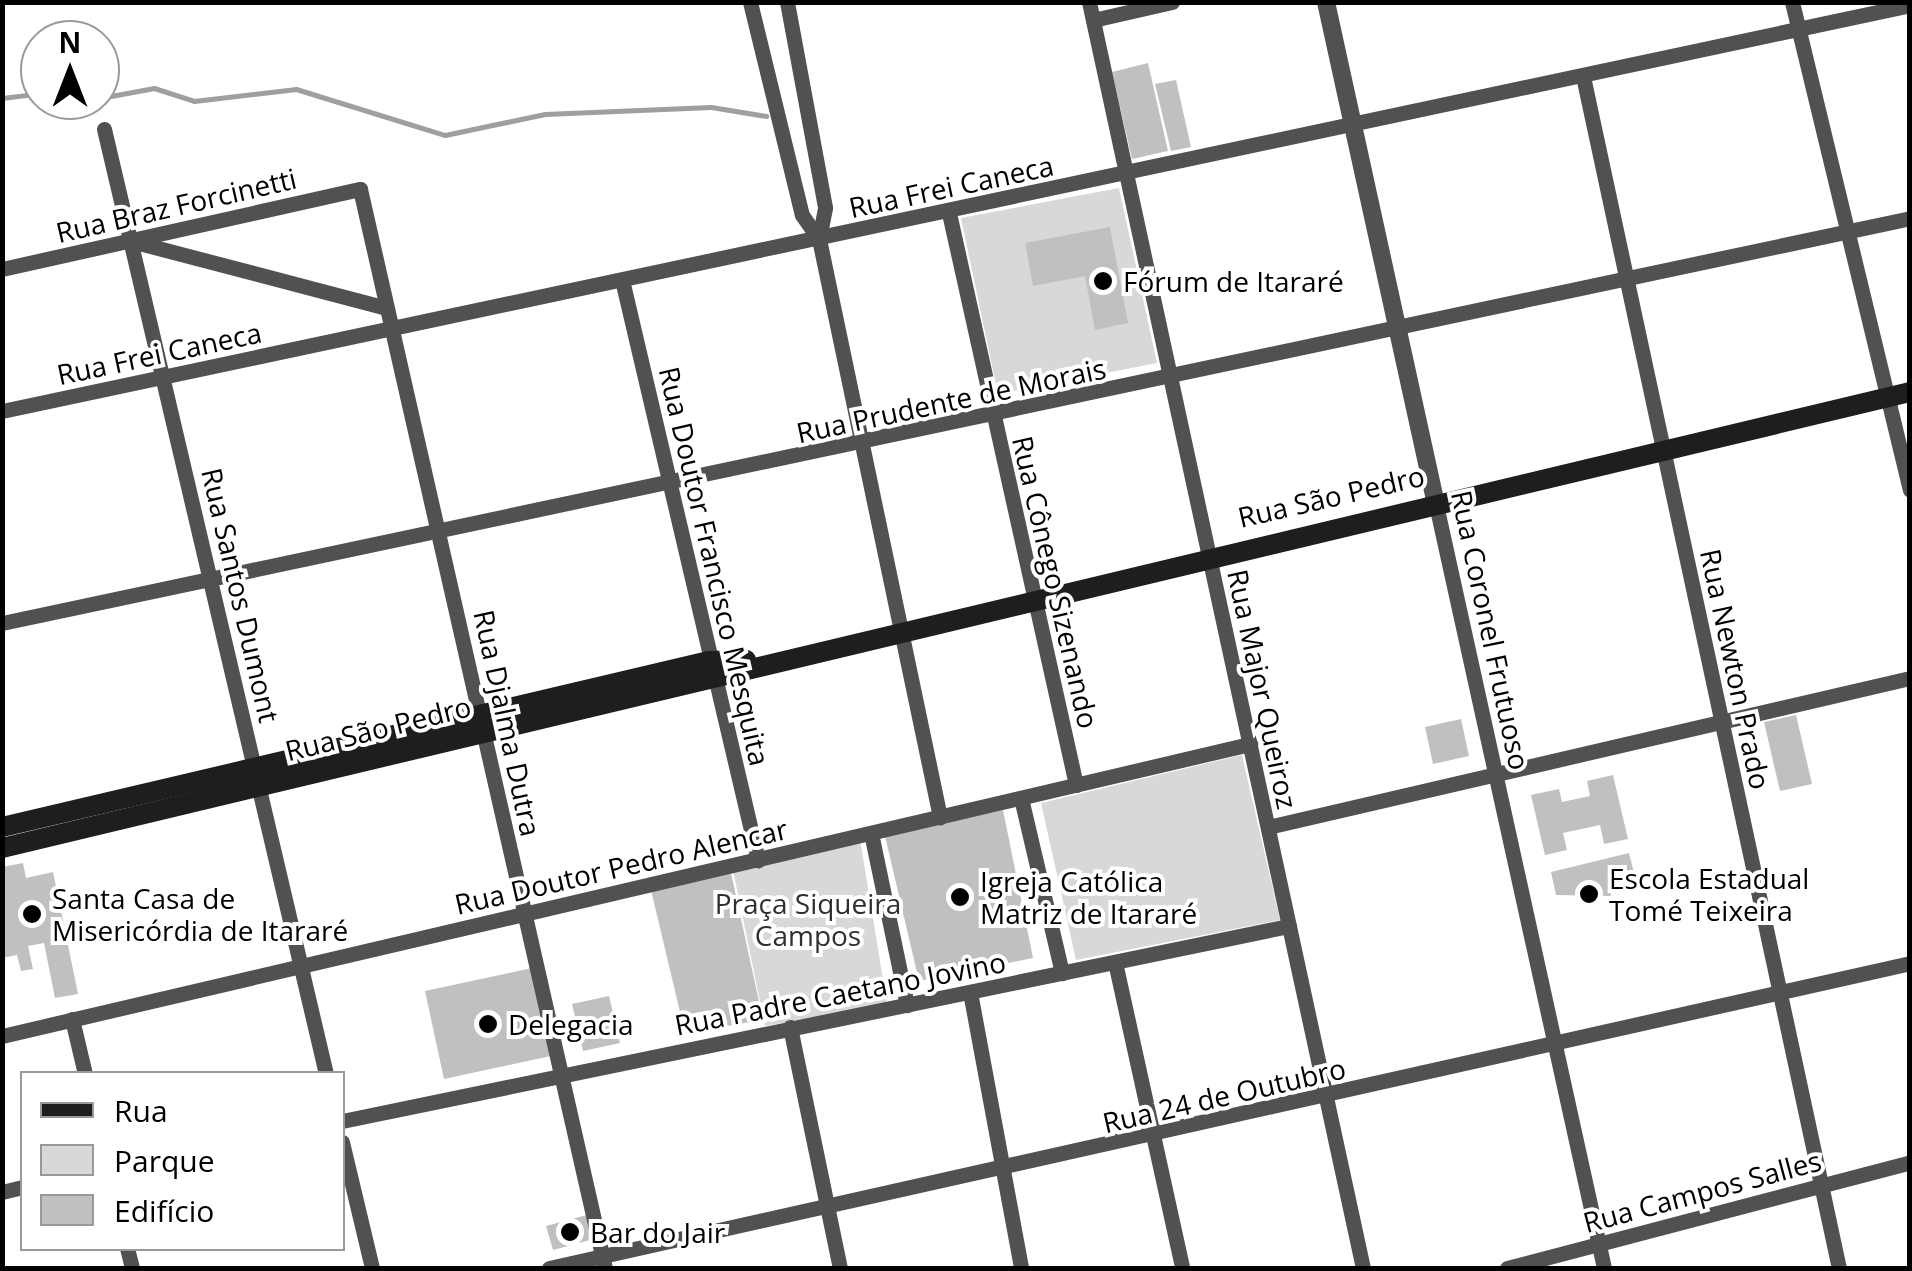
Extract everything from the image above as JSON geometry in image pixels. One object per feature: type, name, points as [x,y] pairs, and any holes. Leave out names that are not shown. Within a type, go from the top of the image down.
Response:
[{"type":"main road","name":"Rua São Pedro","points":[[2,848],[257,776],[481,722],[902,630],[1435,500],[1665,453],[1910,392]]},
{"type":"main road","name":"Rua São Pedro","points":[[2,827],[257,776]]},
{"type":"street","points":[[768,2],[751,6],[802,215],[819,239]]},
{"type":"street","points":[[787,2],[825,208],[819,239],[940,817]]},
{"type":"street","points":[[1093,20],[1172,2]]},
{"type":"street","name":"Rua Coronel Frutuoso","points":[[1326,2],[1604,1268]]},
{"type":"street","points":[[1792,2],[1910,490]]},
{"type":"street","name":"Rua Major Queiroz","points":[[1090,3],[1174,377],[1363,1268]]},
{"type":"street","name":"Rua Frei Caneca","points":[[2,411],[1584,81],[1910,6]]},
{"type":"street","name":"Rua Newton Prado","points":[[1584,81],[1838,1268]]},
{"type":"street","name":"Rua Santos Dumont","points":[[104,128],[325,1071]]},
{"type":"street","name":"Rua Braz Forcinetti","points":[[2,269],[360,189]]},
{"type":"street","name":"Rua Djalma Dutra","points":[[360,189],[442,532],[603,1262]]},
{"type":"street","name":"Rua Cônego Sizenando","points":[[949,213],[1076,785]]},
{"type":"street","name":"Rua Prudente de Morais","points":[[2,624],[670,482],[993,419],[1624,276],[1910,218]]},
{"type":"street","points":[[131,241],[387,308]]},
{"type":"street","name":"Rua Doutor Francisco Mesquita","points":[[623,284],[758,860]]},
{"type":"street","points":[[1268,827],[1910,678]]},
{"type":"street","name":"Rua Doutor Pedro Alencar","points":[[2,1036],[1250,744]]},
{"type":"street","points":[[1021,798],[1062,973]]},
{"type":"street","points":[[872,834],[908,1005]]},
{"type":"street","name":"Rua Padre Caetano Jovino","points":[[345,1120],[1289,926]]},
{"type":"street","points":[[1115,962],[1182,1268]]},
{"type":"street","name":"Rua 24 de Outubro","points":[[549,1268],[603,1262],[827,1205],[1003,1171],[1910,962]]},
{"type":"street","points":[[970,992],[1021,1268]]},
{"type":"street","points":[[72,1019],[84,1071]]},
{"type":"street","points":[[790,1027],[840,1268]]},
{"type":"street","points":[[345,1155],[372,1268]]},
{"type":"street","name":"Rua Campos Salles","points":[[1507,1268],[1910,1162]]},
{"type":"green space","points":[[1119,188],[1157,363],[998,394],[961,218]]},
{"type":"green space","points":[[1242,755],[1280,920],[1076,960],[1041,803]]},
{"type":"green space","name":"Praça Siqueira Campos","points":[[860,839],[887,1004],[765,1026],[733,870]]},
{"type":"building","points":[[1148,63],[1168,151],[1132,159],[1112,72]]},
{"type":"building","points":[[1176,80],[1191,147],[1171,151],[1155,84]]},
{"type":"building","name":"Fórum de Itararé","points":[[1110,227],[1128,323],[1095,330],[1085,276],[1033,286],[1025,243]]},
{"type":"building","points":[[1796,715],[1812,784],[1780,791],[1764,722]]},
{"type":"building","points":[[1461,719],[1469,756],[1433,764],[1425,727]]},
{"type":"building","points":[[1613,775],[1628,839],[1604,844],[1600,825],[1563,833],[1567,850],[1545,855],[1531,795],[1559,789],[1562,802],[1590,796],[1587,781]]},
{"type":"building","name":"Igreja Católica Matriz de Itararé","points":[[1003,810],[1033,958],[919,981],[885,836]]},
{"type":"building","points":[[1629,853],[1635,877],[1609,884],[1611,896],[1556,895],[1551,872]]},
{"type":"building","name":"Santa Casa de Misericórdia de Itararé","points":[[23,863],[26,878],[53,872],[78,994],[55,998],[44,943],[28,946],[33,969],[21,971],[17,955],[2,958],[2,867]]},
{"type":"building","points":[[731,873],[763,1020],[685,1033],[651,890]]},
{"type":"building","name":"Delegacia","points":[[532,968],[551,1056],[444,1079],[425,991]]},
{"type":"building","points":[[609,996],[620,1043],[583,1051],[572,1004]]},
{"type":"building","name":"Bar do Jair","points":[[587,1215],[594,1239],[553,1250],[546,1226]]},
{"type":"waterway","points":[[120,94],[154,88],[194,101],[296,89],[445,135],[545,114],[711,107],[766,116]]},
{"type":"waterway","points":[[2,98],[20,96]]},
{"type":"place","name":"Fórum de Itararé","points":[[1103,281]]},
{"type":"place","name":"Escola Estadual Tomé Teixeira","points":[[1589,894]]},
{"type":"place","name":"Igreja Católica Matriz de Itararé","points":[[960,897]]},
{"type":"place","name":"Santa Casa de Misericórdia de Itararé","points":[[32,914]]},
{"type":"place","name":"Delegacia","points":[[488,1024]]},
{"type":"place","name":"Bar do Jair","points":[[570,1232]]}]
